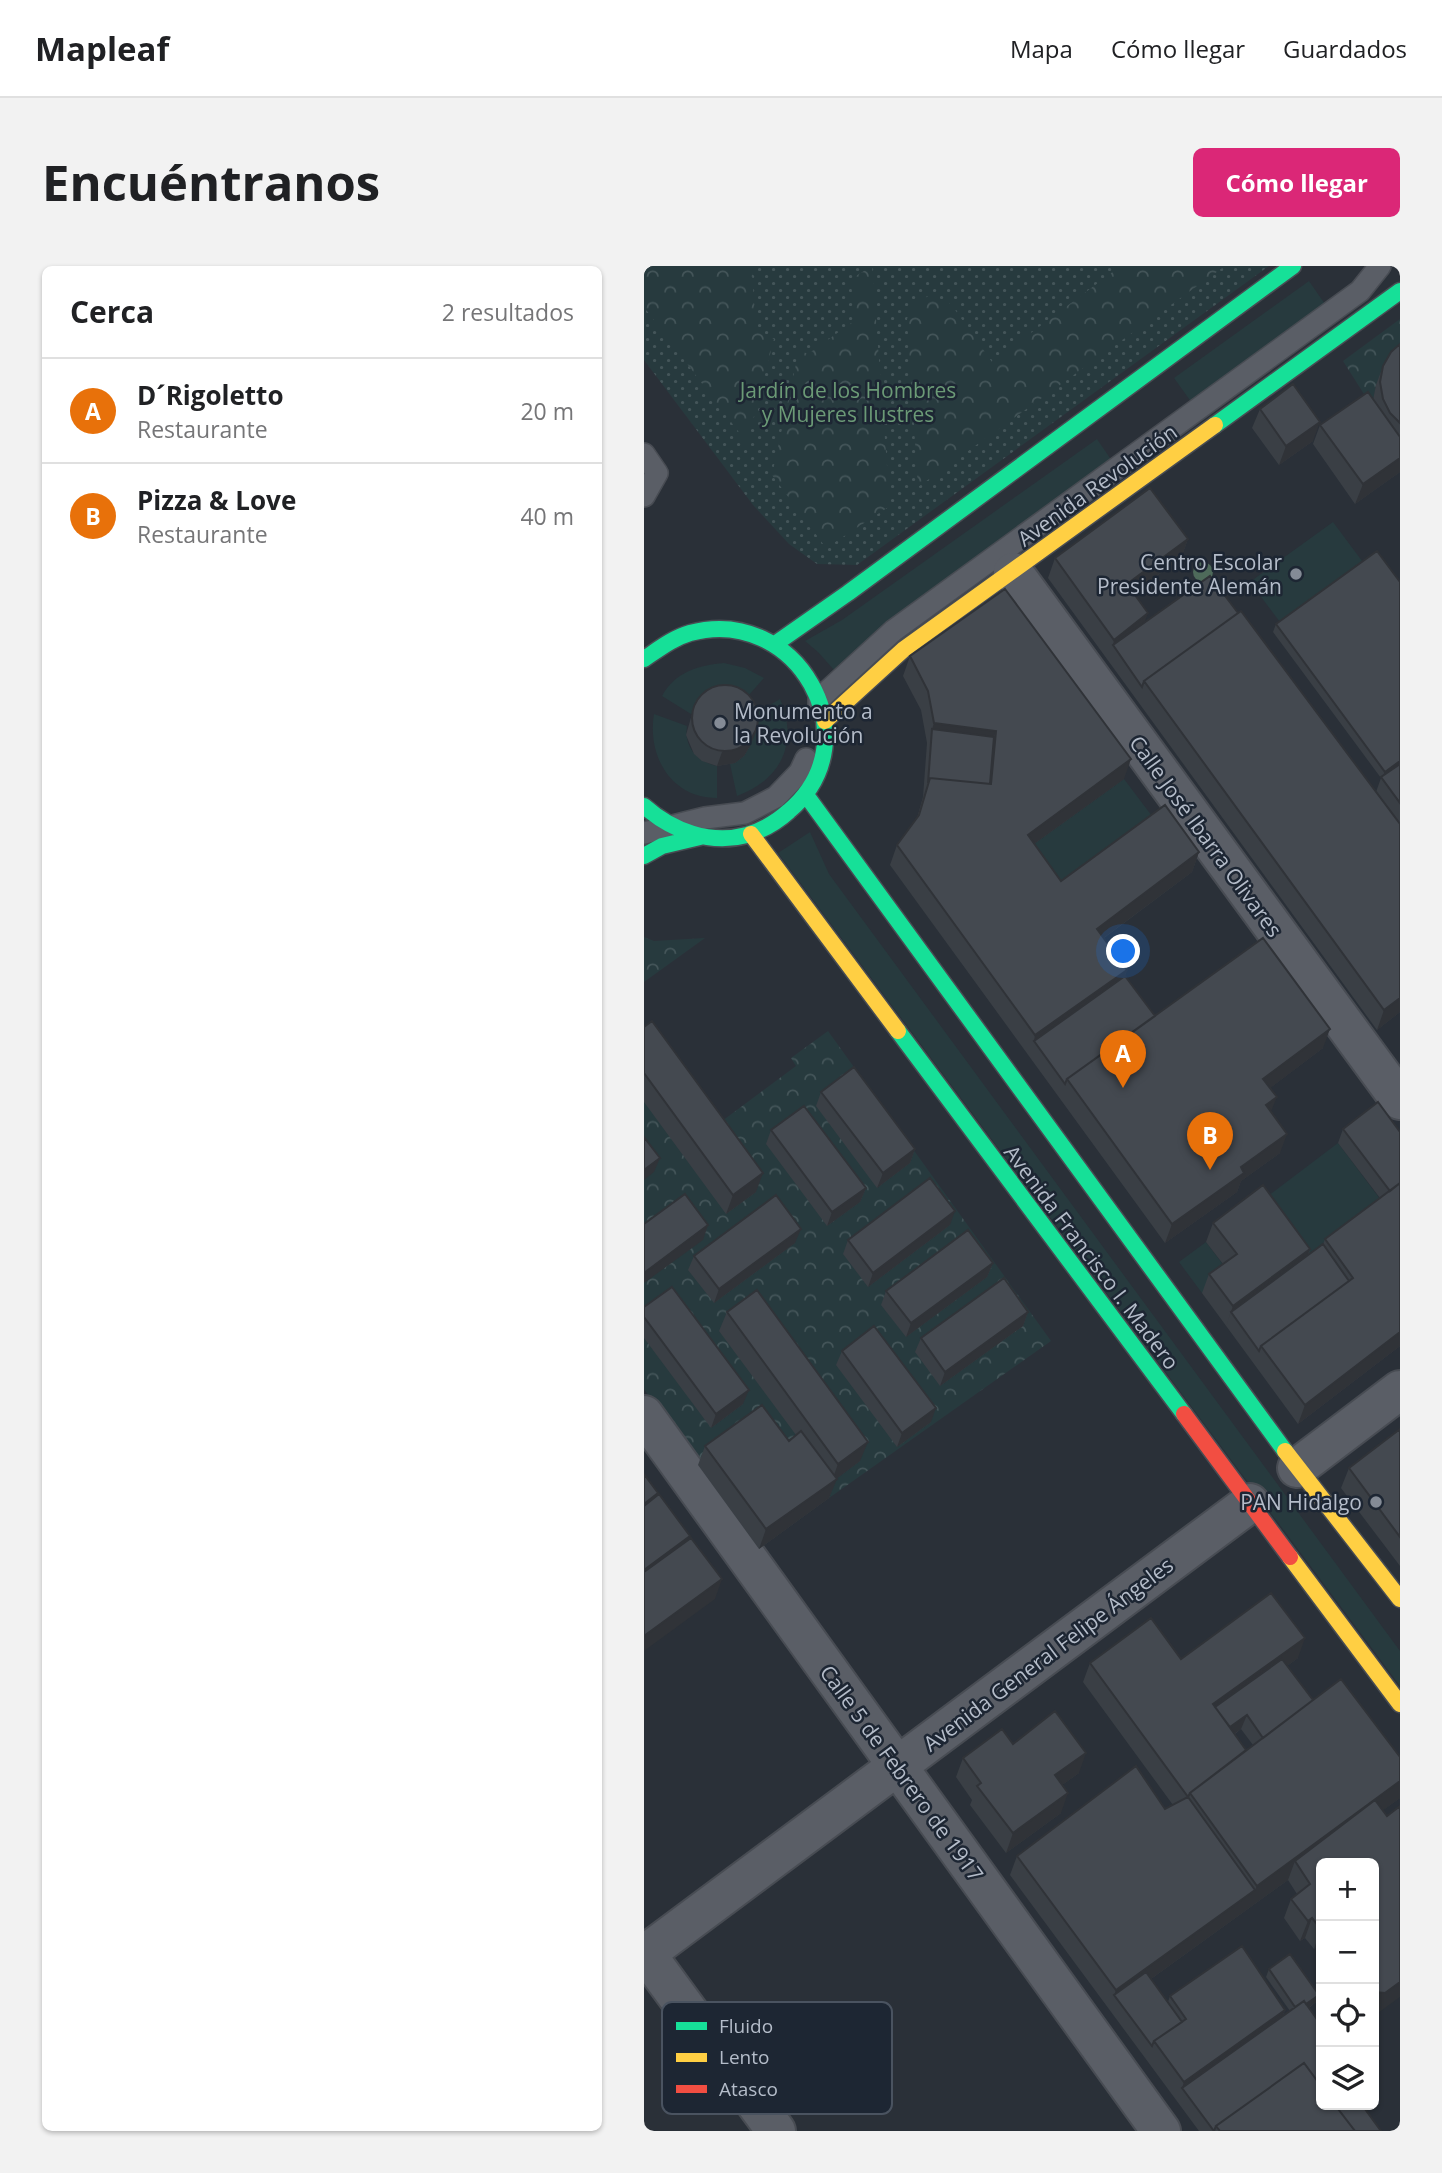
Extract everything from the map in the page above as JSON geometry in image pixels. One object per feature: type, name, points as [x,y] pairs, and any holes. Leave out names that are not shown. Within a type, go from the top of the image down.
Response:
[{"type":"main road","points":[[775,644],[1293,266]]},
{"type":"main road","name":"Avenida Revolución","points":[[825,721],[904,649],[1400,291]]},
{"type":"main road","points":[[644,856],[662,846],[699,837],[725,839],[751,834],[782,819],[806,795],[818,772],[825,746],[825,721],[820,699],[808,675],[793,658],[775,644],[748,632],[719,628],[690,632],[647,651]]},
{"type":"main road","name":"Avenida Francisco I. Madero","points":[[806,795],[1297,1468],[1400,1599]]},
{"type":"main road","points":[[644,806],[674,826],[699,837]]},
{"type":"main road","name":"Avenida Francisco I. Madero","points":[[751,834],[1400,1704]]},
{"type":"street","name":"Calle José Ibarra Olivares","points":[[1013,572],[1400,1100]]},
{"type":"street","points":[[1297,1468],[1400,1390]]},
{"type":"street","name":"Calle 5 de Febrero de 1917","points":[[644,1415],[1161,2131]]},
{"type":"street","name":"Avenida General Felipe Ángeles","points":[[645,1953],[1250,1503]]},
{"type":"street","points":[[645,1953],[681,2002]]},
{"type":"street","points":[[763,2114],[776,2131]]},
{"type":"lane","points":[[644,833],[705,818],[745,813],[776,797],[800,772],[816,739],[820,699],[893,631],[1360,290],[1380,266]]},
{"type":"lane","points":[[644,454],[657,473],[644,496]]},
{"type":"green space","name":"Jardín de los Hombres y Mujeres Ilustres","points":[[644,266],[1269,266],[857,565],[817,564],[789,544],[753,505],[644,360]]},
{"type":"green space","points":[[644,266],[760,266],[752,272],[756,331],[774,339],[747,443],[644,307]]},
{"type":"green space","points":[[872,266],[890,506],[826,548],[772,475],[799,350],[808,354],[854,321],[851,279]]},
{"type":"green space","points":[[1117,266],[1225,266],[918,487],[907,319],[913,305],[930,295],[951,304],[992,362],[1118,268]]},
{"type":"green space","points":[[1309,281],[1327,307],[1192,403],[1174,378]]},
{"type":"green space","points":[[1400,319],[1400,357],[1376,385],[1373,401],[1369,402],[1343,361]]},
{"type":"green space","points":[[1097,439],[1112,461],[834,670],[805,641],[842,620]]},
{"type":"green space","points":[[1333,522],[1400,612],[1351,717],[1250,582]]},
{"type":"green space","points":[[724,663],[745,668],[764,678],[740,705],[691,714],[662,696],[674,681],[688,671]]},
{"type":"green space","points":[[780,699],[787,730],[782,758],[765,780],[737,796],[730,764],[743,756],[749,745],[750,717]]},
{"type":"green space","points":[[654,714],[687,726],[687,740],[693,752],[703,761],[717,766],[717,798],[687,791],[666,772],[654,745]]},
{"type":"green space","points":[[1124,779],[1158,824],[1054,900],[1020,854]]},
{"type":"green space","points":[[810,832],[829,874],[1400,1651],[1400,1686],[778,853]]},
{"type":"green space","points":[[644,937],[654,941],[705,938],[644,982]]},
{"type":"green space","points":[[828,1031],[1051,1341],[829,1498],[698,1465],[644,1389],[644,1034],[714,1127],[796,1066],[791,1058]]},
{"type":"green space","points":[[1338,1143],[1386,1207],[1303,1269],[1256,1205]]},
{"type":"green space","points":[[1206,1242],[1230,1274],[1202,1293],[1179,1262]]},
{"type":"building","points":[[1400,344],[1400,423],[1390,413],[1383,399],[1380,382],[1383,366],[1391,352]]},
{"type":"building","points":[[1293,384],[1320,422],[1286,446],[1260,409]]},
{"type":"building","points":[[1368,392],[1400,437],[1400,458],[1363,484],[1320,425]]},
{"type":"building","points":[[1150,488],[1188,539],[1127,584],[1148,613],[1114,640],[1055,558]]},
{"type":"building","points":[[1377,551],[1400,582],[1400,761],[1385,772],[1276,624]]},
{"type":"building","points":[[1210,576],[1238,613],[1144,681],[1142,687],[1113,645]]},
{"type":"building","points":[[1005,589],[1131,759],[1028,835],[1061,881],[1165,805],[1199,852],[1097,929],[1127,970],[1035,1035],[897,845],[919,815],[930,778],[991,784],[996,731],[934,723],[928,691],[910,656]]},
{"type":"building","points":[[1241,611],[1400,824],[1400,998],[1384,1010],[1144,681]]},
{"type":"building","points":[[719,685],[731,685],[743,690],[753,700],[758,718],[756,731],[743,746],[731,751],[719,751],[707,746],[697,736],[692,724],[692,712],[697,700],[707,690]]},
{"type":"building","points":[[932,729],[994,737],[990,784],[930,778],[928,783]]},
{"type":"building","points":[[1400,764],[1400,803],[1381,777]]},
{"type":"building","points":[[1263,938],[1330,1029],[1263,1079],[1277,1097],[1266,1105],[1287,1134],[1241,1167],[1244,1173],[1172,1224],[1067,1079]]},
{"type":"building","points":[[1125,976],[1155,1016],[1067,1079],[1065,1084],[1034,1041]]},
{"type":"building","points":[[652,1021],[763,1173],[733,1195],[644,1073],[644,1027]]},
{"type":"building","points":[[854,1067],[915,1149],[883,1173],[821,1092]]},
{"type":"building","points":[[1378,1102],[1400,1132],[1400,1183],[1390,1191],[1343,1129]]},
{"type":"building","points":[[804,1106],[866,1188],[832,1212],[771,1130]]},
{"type":"building","points":[[644,1137],[660,1158],[644,1170]]},
{"type":"building","points":[[930,1178],[955,1211],[873,1273],[848,1240]]},
{"type":"building","points":[[1400,1183],[1400,1332],[1305,1405],[1261,1346],[1353,1278],[1325,1239]]},
{"type":"building","points":[[1263,1185],[1310,1249],[1233,1306],[1209,1274],[1237,1254],[1213,1223]]},
{"type":"building","points":[[685,1194],[708,1225],[644,1273],[644,1224]]},
{"type":"building","points":[[776,1195],[801,1229],[719,1289],[694,1256]]},
{"type":"building","points":[[968,1230],[993,1263],[911,1323],[886,1291]]},
{"type":"building","points":[[1323,1244],[1349,1281],[1261,1346],[1259,1351],[1231,1312]]},
{"type":"building","points":[[1004,1278],[1028,1312],[945,1372],[921,1338]]},
{"type":"building","points":[[672,1287],[749,1390],[716,1414],[644,1317],[644,1307]]},
{"type":"building","points":[[757,1290],[868,1442],[838,1464],[727,1312]]},
{"type":"building","points":[[874,1326],[936,1408],[902,1433],[842,1351]]},
{"type":"building","points":[[762,1405],[789,1441],[801,1431],[837,1479],[766,1529],[705,1446]]},
{"type":"building","name":"PAN Hidalgo","points":[[1400,1429],[1400,1537],[1349,1468]]},
{"type":"building","points":[[644,1474],[658,1493],[644,1504]]},
{"type":"building","points":[[659,1494],[690,1536],[644,1570],[644,1506]]},
{"type":"building","points":[[691,1538],[722,1579],[644,1636],[644,1572]]},
{"type":"building","points":[[1271,1593],[1305,1638],[1213,1704],[1246,1750],[1188,1797],[1090,1663],[1151,1618],[1181,1659]]},
{"type":"building","points":[[1282,1659],[1313,1700],[1263,1738],[1247,1715],[1230,1727],[1215,1707]]},
{"type":"building","points":[[1341,1679],[1400,1757],[1400,1781],[1257,1886],[1190,1793]]},
{"type":"building","points":[[1055,1711],[1086,1753],[1055,1775],[1068,1793],[1013,1833],[977,1786],[981,1783],[963,1758],[1002,1729],[1013,1744]]},
{"type":"building","points":[[1136,1766],[1165,1809],[1188,1797],[1255,1890],[1116,1990],[1017,1856]]},
{"type":"building","points":[[1375,1800],[1387,1816],[1400,1806],[1400,1982],[1385,1993],[1379,1992],[1379,1858],[1316,1858],[1316,1923],[1312,1918],[1308,1921],[1291,1899],[1310,1884],[1295,1861]]},
{"type":"building","points":[[1242,1946],[1285,2010],[1184,2082],[1154,2041],[1186,2019],[1170,1996]]},
{"type":"building","points":[[1290,1954],[1316,1991],[1316,1997],[1295,2007],[1269,1969]]},
{"type":"building","points":[[1146,1972],[1182,2022],[1154,2041],[1152,2046],[1114,1995]]},
{"type":"building","points":[[1304,2001],[1316,2018],[1316,2079],[1304,2063],[1216,2126],[1214,2131],[1182,2088]]},
{"type":"building","points":[[1304,2063],[1316,2079],[1316,2110],[1339,2110],[1355,2131],[1220,2131],[1216,2126]]},
{"type":"building","points":[[1339,2110],[1366,2110],[1381,2131],[1355,2131]]},
{"type":"traffic: fast","points":[[775,644],[1293,266]]},
{"type":"traffic: fast","points":[[1215,425],[1400,291]]},
{"type":"traffic: fast","points":[[644,659],[690,633],[728,629],[762,638],[790,658],[811,684],[823,715],[824,749],[813,781],[789,811],[770,825],[747,835],[719,838],[692,834],[679,829],[644,806]]},
{"type":"traffic: fast","points":[[806,795],[1285,1451]]},
{"type":"traffic: fast","points":[[644,856],[662,846],[700,837]]},
{"type":"traffic: fast","points":[[898,1031],[1184,1414]]},
{"type":"traffic: slow","points":[[825,721],[904,649],[1215,425]]},
{"type":"traffic: slow","points":[[751,834],[898,1031]]},
{"type":"traffic: slow","points":[[1285,1451],[1400,1599]]},
{"type":"traffic: slow","points":[[1290,1557],[1400,1704]]},
{"type":"traffic: jam","points":[[1184,1414],[1290,1557]]},
{"type":"place","name":"Centro Escolar Presidente Alemán","points":[[1296,574]]},
{"type":"place","name":"Monumento a la Revolución","points":[[720,723]]},
{"type":"place","name":"D´Rigoletto","points":[[1123,1088]]},
{"type":"place","name":"Pizza & Love","points":[[1210,1170]]},
{"type":"place","name":"PAN Hidalgo","points":[[1376,1502]]}]
